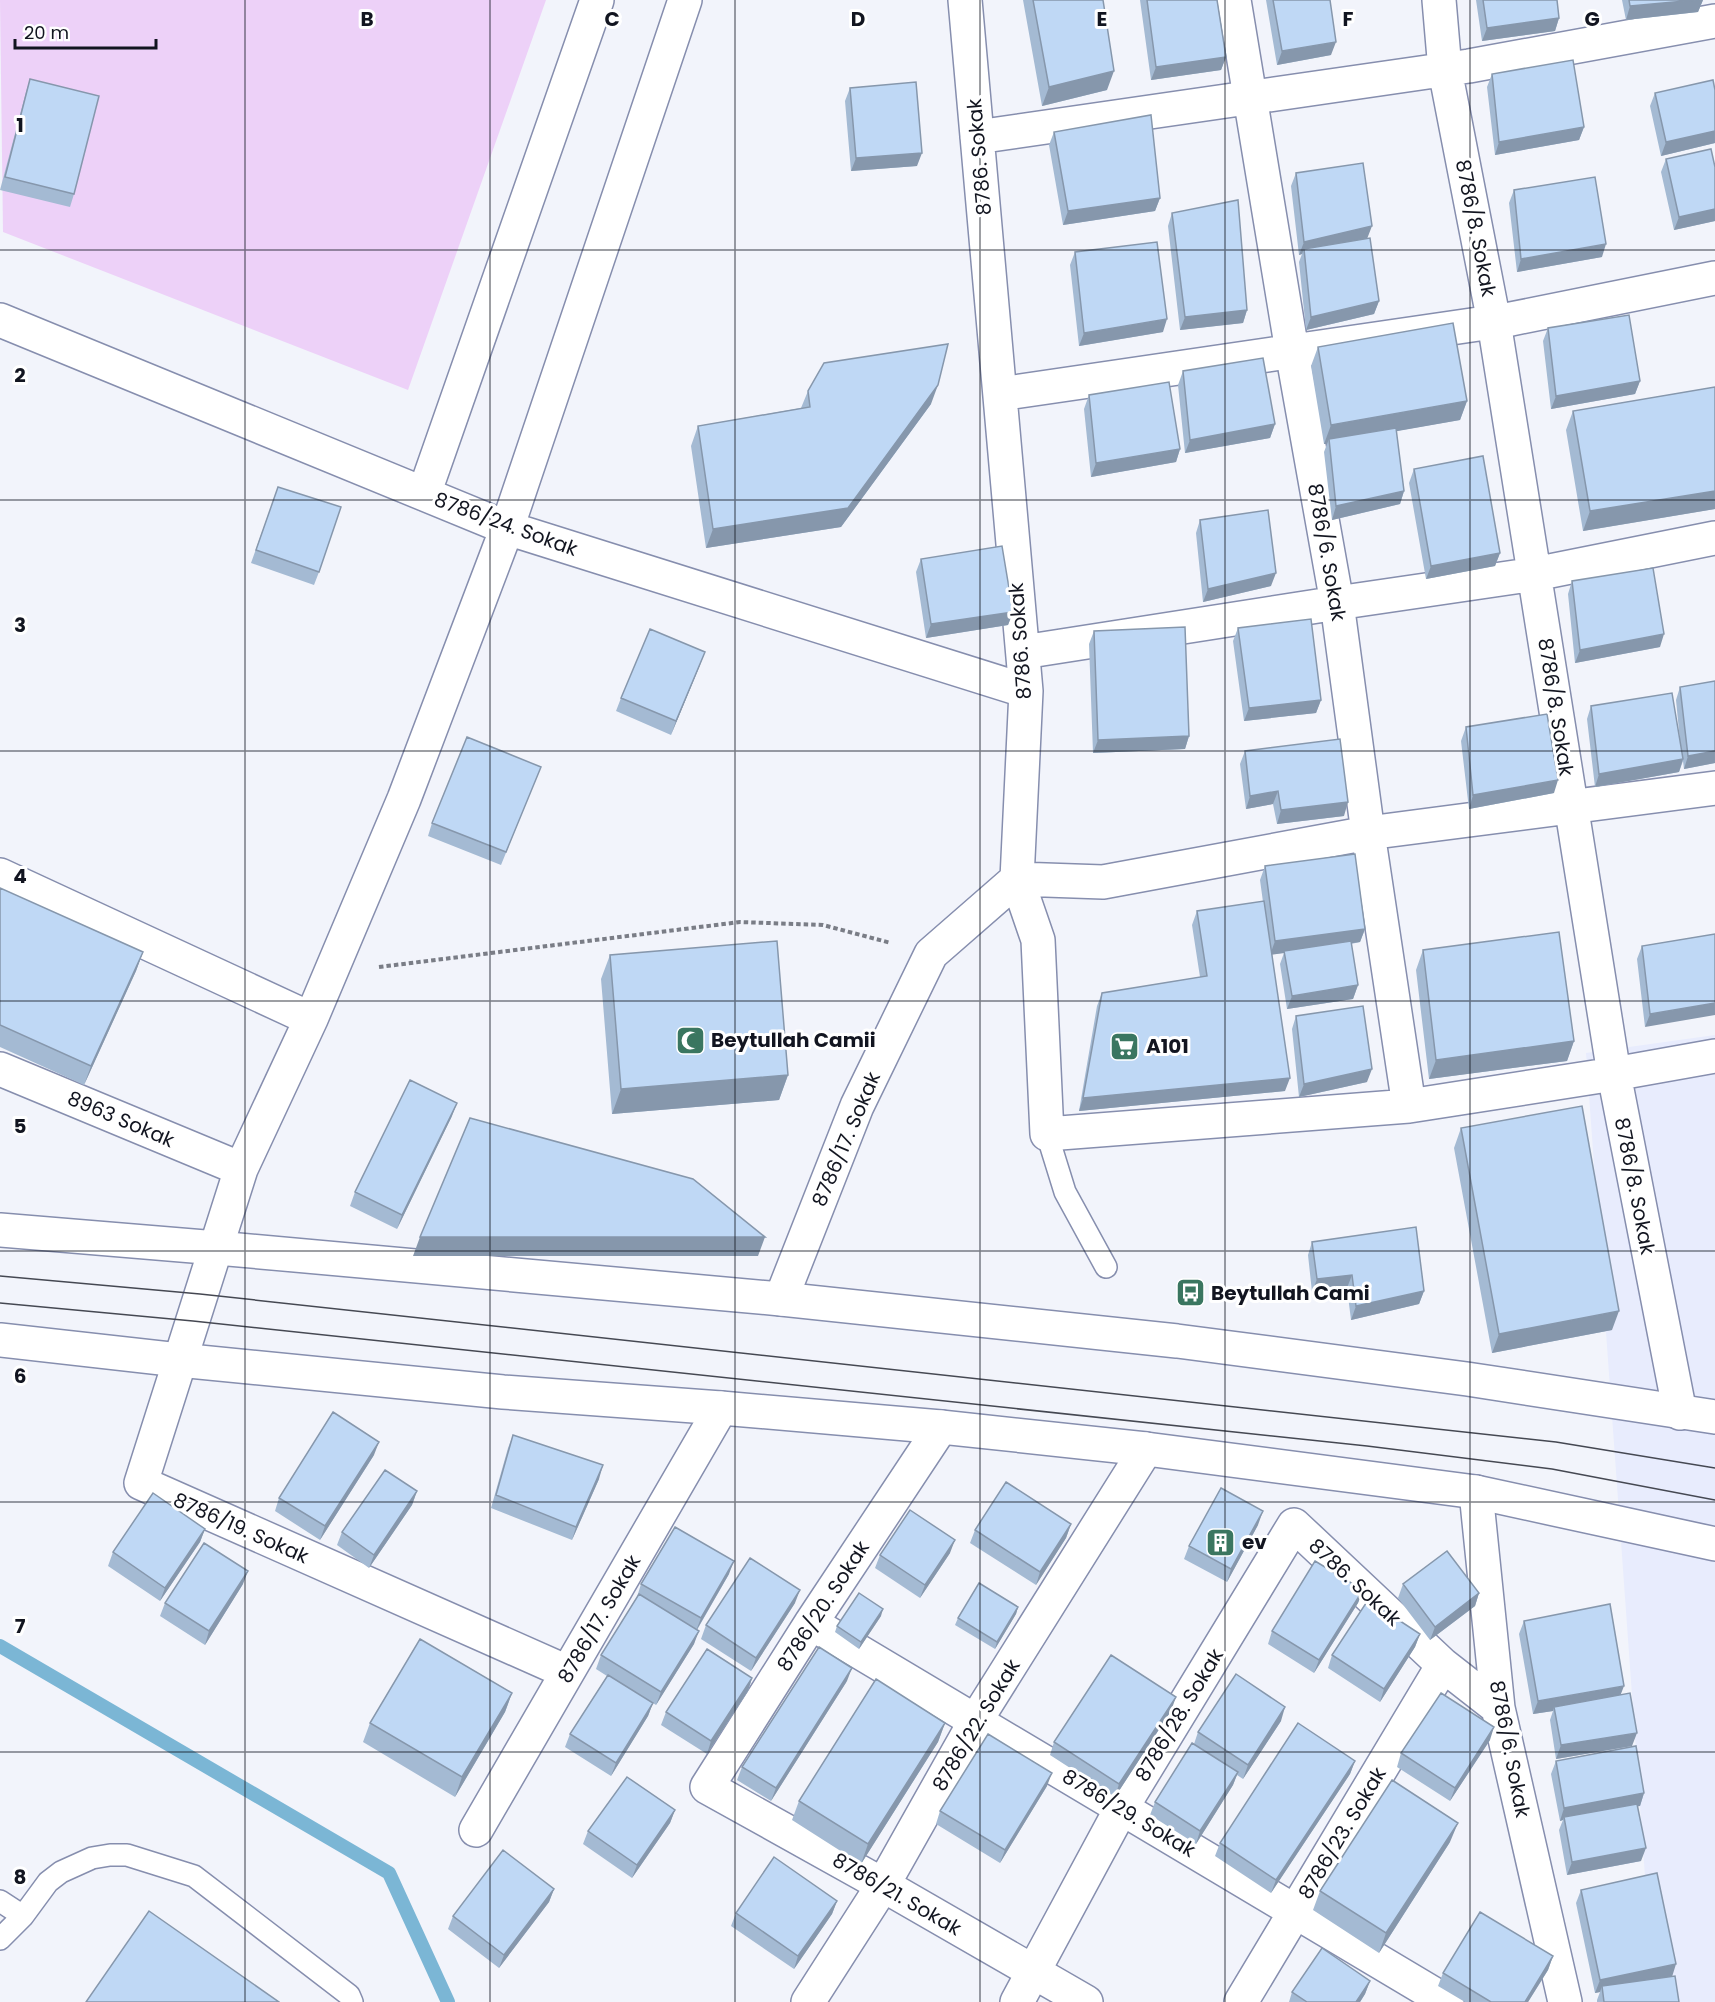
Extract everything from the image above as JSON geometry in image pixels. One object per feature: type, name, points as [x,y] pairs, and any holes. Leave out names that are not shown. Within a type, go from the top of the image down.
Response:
[{"type":"street","points":[[424,494],[597,0]]},
{"type":"street","name":"8786/19. Sokak","points":[[567,1672],[141,1483],[241,1169],[311,1019],[404,799],[507,528],[685,0]]},
{"type":"street","name":"8786. Sokak","points":[[964,0],[1026,691],[1017,879],[1038,940],[1047,1134]]},
{"type":"street","name":"8786/6. Sokak","points":[[1234,0],[1336,603],[1409,1106]]},
{"type":"street","name":"8786/8. Sokak","points":[[1439,0],[1445,70],[1494,321],[1614,1074],[1680,1413]]},
{"type":"street","points":[[977,137],[1445,70],[1715,21]]},
{"type":"street","points":[[1000,394],[1494,321],[1715,278]]},
{"type":"street","name":"8786/24. Sokak","points":[[0,320],[507,528],[1026,691]]},
{"type":"street","points":[[1023,652],[1535,574],[1715,538]]},
{"type":"street","points":[[1017,879],[1103,882],[1368,833],[1715,788]]},
{"type":"street","points":[[0,875],[311,1019]]},
{"type":"street","name":"8786/17. Sokak","points":[[781,1299],[857,1106],[932,954],[1017,879]]},
{"type":"street","points":[[1047,1134],[1409,1106],[1715,1056]]},
{"type":"street","name":"8963 Sokak","points":[[0,1069],[241,1169]]},
{"type":"street","points":[[0,1230],[781,1299],[1178,1341],[1467,1379],[1715,1417]]},
{"type":"street","points":[[0,1340],[503,1392],[941,1427],[1146,1449],[1476,1492],[1715,1545]]},
{"type":"street","name":"8786/17. Sokak","points":[[476,1830],[721,1408]]},
{"type":"street","name":"8786/20. Sokak","points":[[707,1787],[811,1623],[941,1427]]},
{"type":"street","name":"8786/22. Sokak","points":[[808,2002],[883,1885],[976,1720],[1146,1449]]},
{"type":"street","name":"8786/6. Sokak","points":[[1476,1492],[1498,1708],[1565,2002]]},
{"type":"street","name":"8786. Sokak","points":[[1294,1525],[1443,1665],[1498,1708]]},
{"type":"street","name":"8786/28. Sokak","points":[[1017,2002],[1121,1809],[1294,1525]]},
{"type":"street","name":"8786/29. Sokak","points":[[811,1623],[1447,2002]]},
{"type":"street","name":"8786/23. Sokak","points":[[1241,2002],[1443,1665]]},
{"type":"street","name":"8786/21. Sokak","points":[[707,1787],[1086,2002]]},
{"type":"lane","name":"8786. Sokak","points":[[1047,1134],[1065,1192],[1106,1267]]},
{"type":"lane","points":[[0,1939],[23,1916],[48,1882],[62,1872],[92,1858],[110,1855],[128,1856],[194,1876],[349,1995],[352,2002]]},
{"type":"lane","points":[[0,1901],[23,1916]]},
{"type":"path","points":[[330,973],[740,922],[823,925],[932,954]]},
{"type":"shaded area","points":[[0,0],[546,0],[408,390],[3,232]]},
{"type":"shaded area","points":[[1715,1035],[1715,2002],[1654,2002],[1586,1053]]},
{"type":"building","points":[[1033,0],[1103,0],[1114,71],[1049,87]]},
{"type":"building","points":[[1147,0],[1217,0],[1226,57],[1156,67]]},
{"type":"building","points":[[1273,0],[1330,0],[1336,42],[1282,51]]},
{"type":"building","points":[[1483,0],[1557,0],[1559,18],[1487,28]]},
{"type":"building","points":[[1629,0],[1696,0],[1630,6]]},
{"type":"building","points":[[1573,60],[1584,127],[1499,142],[1492,74]]},
{"type":"building","points":[[30,79],[99,96],[74,194],[5,177]]},
{"type":"building","points":[[1713,80],[1715,131],[1666,142],[1655,93]]},
{"type":"building","points":[[916,82],[922,153],[856,158],[850,88]]},
{"type":"building","points":[[1151,115],[1160,198],[1068,211],[1054,132]]},
{"type":"building","points":[[1711,149],[1715,167],[1715,209],[1679,217],[1666,159]]},
{"type":"building","points":[[1363,163],[1372,226],[1304,242],[1296,173]]},
{"type":"building","points":[[1595,177],[1606,244],[1521,259],[1514,190]]},
{"type":"building","points":[[1238,200],[1247,310],[1185,317],[1172,213]]},
{"type":"building","points":[[1370,238],[1379,301],[1311,317],[1304,249]]},
{"type":"building","points":[[1157,242],[1167,319],[1084,333],[1075,252]]},
{"type":"building","points":[[1629,315],[1640,381],[1556,396],[1548,328]]},
{"type":"building","points":[[1453,323],[1467,401],[1331,425],[1318,347]]},
{"type":"building","points":[[948,344],[938,385],[848,508],[713,529],[698,426],[810,407],[808,391],[824,363]]},
{"type":"building","points":[[1263,358],[1275,424],[1190,440],[1183,371]]},
{"type":"building","points":[[1169,382],[1180,449],[1096,463],[1089,395]]},
{"type":"building","points":[[1715,387],[1715,491],[1590,511],[1573,411]]},
{"type":"building","points":[[1396,428],[1404,491],[1336,506],[1329,439]]},
{"type":"building","points":[[1483,456],[1500,553],[1431,566],[1414,469]]},
{"type":"building","points":[[278,487],[341,507],[319,572],[256,550]]},
{"type":"building","points":[[1268,510],[1276,573],[1208,589],[1200,520]]},
{"type":"building","points":[[1002,546],[1013,612],[931,624],[921,559]]},
{"type":"building","points":[[1653,568],[1664,634],[1580,650],[1572,581]]},
{"type":"building","points":[[1311,619],[1321,700],[1249,708],[1238,628]]},
{"type":"building","points":[[1185,627],[1189,736],[1098,740],[1094,631]]},
{"type":"building","points":[[650,629],[705,652],[676,721],[621,698]]},
{"type":"building","points":[[1715,681],[1715,751],[1688,756],[1680,687]]},
{"type":"building","points":[[1672,693],[1683,759],[1599,774],[1591,706]]},
{"type":"building","points":[[1547,714],[1558,780],[1473,795],[1466,727]]},
{"type":"building","points":[[467,737],[541,767],[506,852],[432,823]]},
{"type":"building","points":[[1340,739],[1348,802],[1281,810],[1278,791],[1250,796],[1245,751]]},
{"type":"building","points":[[1355,854],[1365,929],[1275,941],[1265,866]]},
{"type":"building","points":[[0,888],[143,952],[91,1066],[0,1025]]},
{"type":"building","points":[[1264,901],[1290,1078],[1083,1098],[1102,993],[1207,976],[1197,911]]},
{"type":"building","points":[[1559,932],[1574,1041],[1436,1060],[1423,950]]},
{"type":"building","points":[[1715,934],[1715,1003],[1650,1014],[1642,946]]},
{"type":"building","name":"Beytullah Camii","points":[[777,941],[788,1075],[621,1089],[610,955]]},
{"type":"building","points":[[1351,941],[1358,985],[1292,996],[1284,951]]},
{"type":"building","points":[[1363,1006],[1372,1069],[1304,1084],[1296,1016]]},
{"type":"building","points":[[410,1080],[457,1103],[402,1215],[355,1192]]},
{"type":"building","points":[[1582,1106],[1619,1311],[1499,1334],[1461,1128]]},
{"type":"building","points":[[470,1118],[693,1179],[765,1237],[420,1237]]},
{"type":"building","points":[[1416,1227],[1424,1291],[1356,1306],[1352,1275],[1317,1279],[1312,1242]]},
{"type":"building","points":[[333,1412],[379,1442],[325,1526],[279,1498]]},
{"type":"building","points":[[513,1435],[603,1465],[576,1527],[496,1495]]},
{"type":"building","points":[[385,1470],[417,1491],[374,1555],[342,1532]]},
{"type":"building","points":[[1006,1482],[1071,1524],[1040,1572],[975,1530]]},
{"type":"building","name":"ev","points":[[1221,1488],[1263,1511],[1231,1569],[1189,1546]]},
{"type":"building","points":[[153,1493],[205,1529],[165,1588],[113,1552]]},
{"type":"building","points":[[910,1510],[955,1540],[925,1585],[880,1555]]},
{"type":"building","points":[[675,1527],[734,1561],[701,1618],[641,1584]]},
{"type":"building","points":[[204,1543],[248,1571],[209,1631],[165,1603]]},
{"type":"building","points":[[1447,1551],[1479,1593],[1435,1627],[1403,1584]]},
{"type":"building","points":[[750,1558],[800,1590],[756,1658],[706,1625]]},
{"type":"building","points":[[1315,1561],[1363,1590],[1319,1660],[1272,1631]]},
{"type":"building","points":[[979,1583],[1018,1607],[997,1642],[958,1618]]},
{"type":"building","points":[[859,1593],[883,1609],[861,1642],[837,1626]]},
{"type":"building","points":[[639,1594],[699,1631],[661,1692],[601,1655]]},
{"type":"building","points":[[1368,1600],[1420,1634],[1384,1689],[1332,1655]]},
{"type":"building","points":[[1610,1604],[1624,1686],[1538,1701],[1524,1621]]},
{"type":"building","points":[[420,1639],[512,1693],[462,1777],[370,1723]]},
{"type":"building","points":[[819,1647],[852,1668],[776,1788],[742,1767]]},
{"type":"building","points":[[707,1649],[752,1678],[711,1741],[666,1712]]},
{"type":"building","points":[[1111,1655],[1176,1697],[1119,1784],[1054,1742]]},
{"type":"building","points":[[1236,1674],[1285,1707],[1248,1765],[1198,1732]]},
{"type":"building","points":[[608,1675],[653,1703],[616,1763],[570,1734]]},
{"type":"building","points":[[876,1679],[945,1723],[868,1844],[799,1801]]},
{"type":"building","points":[[1441,1693],[1494,1727],[1455,1788],[1401,1753]]},
{"type":"building","points":[[1630,1693],[1637,1733],[1561,1745],[1554,1707]]},
{"type":"building","points":[[1298,1723],[1355,1761],[1276,1880],[1220,1843]]},
{"type":"building","points":[[988,1734],[1052,1773],[1005,1850],[940,1811]]},
{"type":"building","points":[[1192,1743],[1238,1772],[1200,1831],[1155,1802]]},
{"type":"building","points":[[1636,1746],[1644,1793],[1564,1808],[1556,1761]]},
{"type":"building","points":[[627,1777],[675,1810],[637,1865],[588,1831]]},
{"type":"building","points":[[1392,1780],[1458,1823],[1386,1933],[1320,1891]]},
{"type":"building","points":[[1637,1804],[1646,1848],[1572,1862],[1564,1817]]},
{"type":"building","points":[[503,1850],[554,1889],[504,1955],[453,1916]]},
{"type":"building","points":[[774,1857],[837,1901],[798,1956],[736,1913]]},
{"type":"building","points":[[1657,1873],[1676,1964],[1600,1980],[1581,1890]]},
{"type":"building","points":[[149,1911],[279,2002],[86,2002]]},
{"type":"building","points":[[1480,1912],[1553,1956],[1525,2002],[1491,2002],[1443,1973]]},
{"type":"building","points":[[1322,1948],[1370,1981],[1356,2002],[1307,2002],[1292,1992]]},
{"type":"building","points":[[1675,1976],[1679,2002],[1604,2002],[1602,1986]]},
{"type":"waterway","points":[[0,1646],[389,1873],[448,2002]]},
{"type":"tram line","points":[[0,1276],[200,1294],[1556,1442],[1715,1468]]},
{"type":"tram line","points":[[0,1303],[193,1321],[1367,1446],[1552,1469],[1715,1500]]},
{"type":"place","name":"Beytullah Camii","points":[[690,1040]]},
{"type":"place","name":"A101","points":[[1125,1046]]},
{"type":"place","name":"Beytullah Cami","points":[[1190,1293]]},
{"type":"place","name":"ev","points":[[1221,1542]]}]
